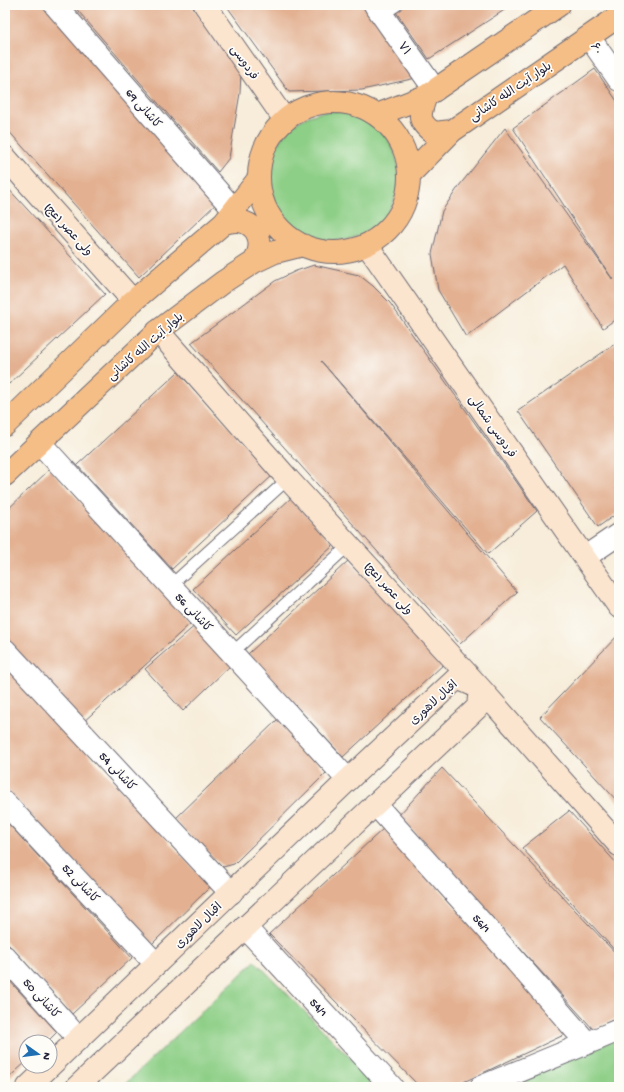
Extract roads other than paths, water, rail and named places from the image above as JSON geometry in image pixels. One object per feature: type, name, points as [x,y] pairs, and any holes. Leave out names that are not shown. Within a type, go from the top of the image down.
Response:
[{"type":"main road","name":"فردوسی","points":[[205,5],[285,120]]},
{"type":"main road","points":[[377,115],[430,93],[559,5]]},
{"type":"main road","name":"بلوار آیت الله کاشانی","points":[[409,175],[452,131],[619,16]]},
{"type":"main road","points":[[430,93],[420,113],[421,121],[426,128],[434,133],[452,131]]},
{"type":"main road","points":[[322,102],[355,104],[377,115],[389,125],[402,144],[407,159],[409,175],[406,197],[397,218],[382,234],[367,244],[351,250],[335,252],[313,249],[303,245],[282,231],[271,218],[264,203],[259,178],[264,150],[273,134],[285,120],[306,107],[322,102]]},
{"type":"main road","name":"ولی عصر (عج)","points":[[5,157],[133,301]]},
{"type":"main road","points":[[7,420],[133,301],[229,216],[259,178]]},
{"type":"main road","points":[[229,216],[232,220],[240,220],[247,223],[257,234],[260,241],[260,248],[258,256],[254,262]]},
{"type":"main road","name":"فردوسی شمالی","points":[[367,244],[619,607]]},
{"type":"main road","name":"بلوار آیت الله کاشانی","points":[[5,475],[158,331],[223,282],[254,262],[275,252],[303,245]]},
{"type":"main road","name":"ولی عصر (عج)","points":[[158,331],[288,479],[480,688],[619,845]]},
{"type":"main road","name":"اقبال لاهوری","points":[[28,1087],[348,780],[458,678],[480,688]]},
{"type":"main road","points":[[77,1087],[478,706],[480,688]]},
{"type":"street","name":"کاشانی 69","points":[[55,5],[229,216]]},
{"type":"street","name":"۷۱","points":[[385,8],[430,93]]},
{"type":"street","name":"۶۰","points":[[589,37],[619,80]]},
{"type":"street","name":"کاشانی 56","points":[[40,443],[348,780]]},
{"type":"street","points":[[585,557],[619,534]]},
{"type":"street","name":"کاشانی 54","points":[[5,650],[231,893]]},
{"type":"street","name":"کاشانی 52","points":[[5,802],[156,964]]},
{"type":"street","name":"56/1","points":[[374,804],[499,942],[587,1043]]},
{"type":"street","name":"54/1","points":[[245,926],[392,1087]]},
{"type":"street","name":"کاشانی 50","points":[[5,957],[79,1039]]},
{"type":"street","points":[[481,1087],[619,1030]]},
{"type":"lane","points":[[170,586],[288,479]]},
{"type":"lane","points":[[232,653],[349,545]]}]
